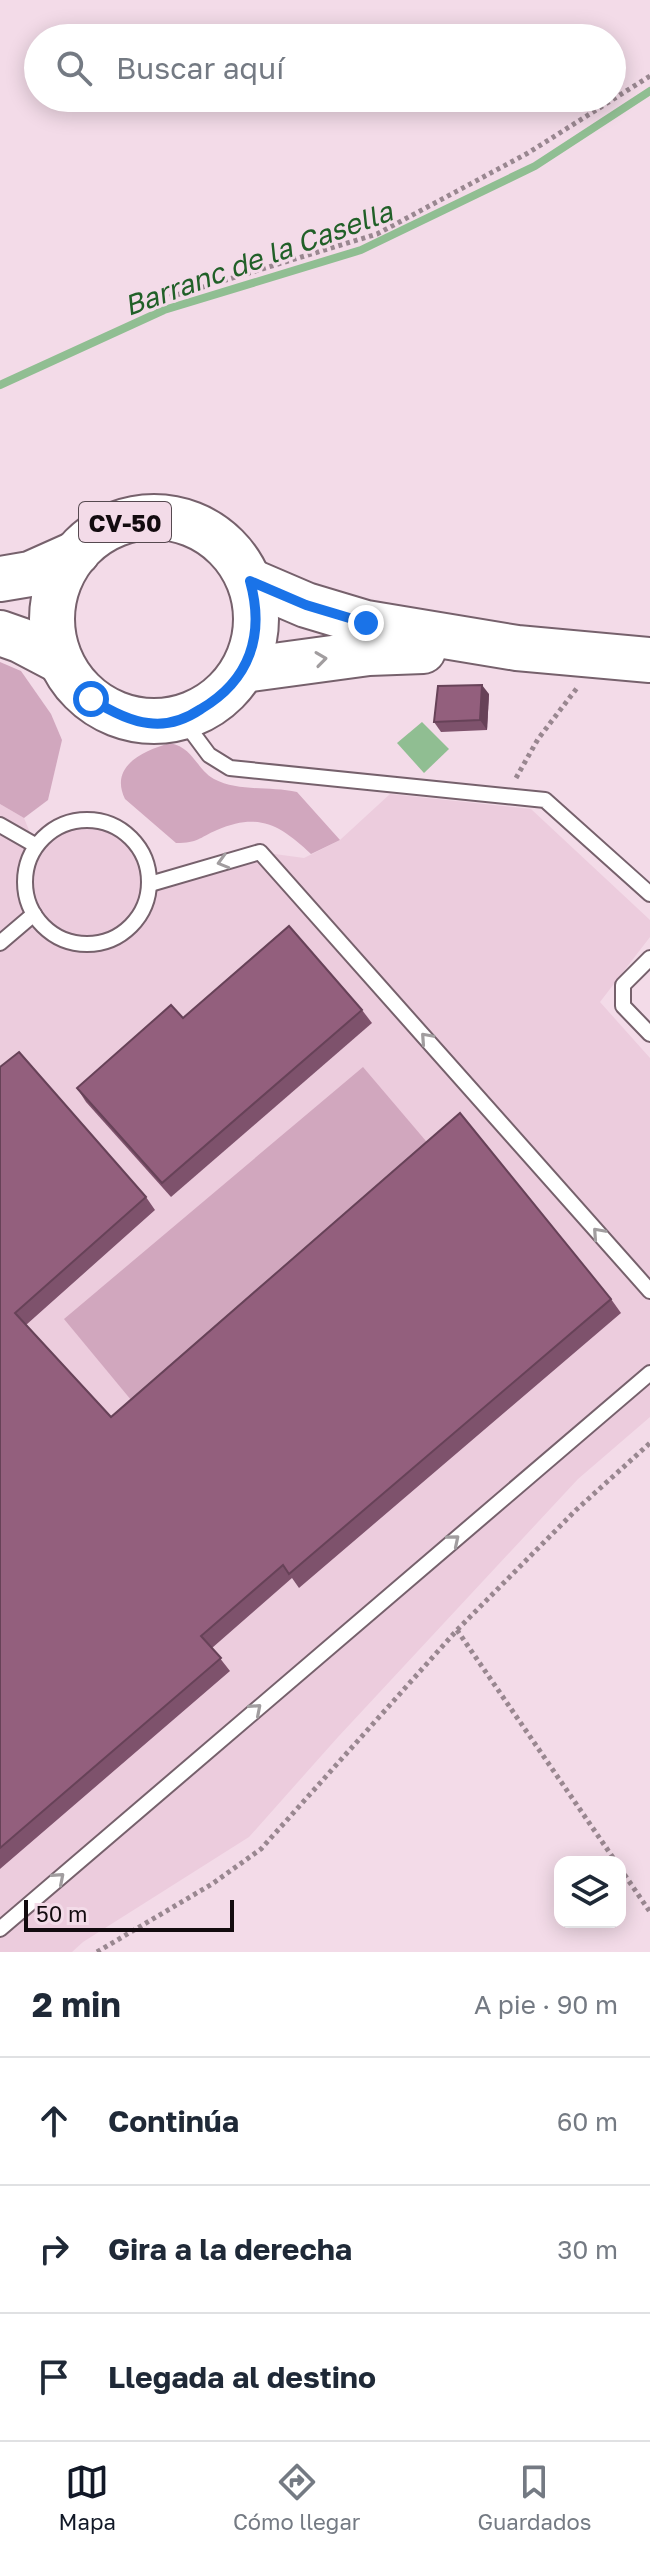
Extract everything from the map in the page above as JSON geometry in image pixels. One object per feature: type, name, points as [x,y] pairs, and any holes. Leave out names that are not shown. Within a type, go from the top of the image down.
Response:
[{"type":"main road","name":"CV-50","points":[[143,517],[171,517],[223,540],[250,581],[257,622],[244,670],[219,699],[183,720],[149,724],[106,709],[76,689],[60,661],[50,623],[51,600],[61,575],[77,553],[90,539],[113,524],[143,517]]},
{"type":"main road","name":"CV-50","points":[[0,579],[30,574],[77,553]]},
{"type":"main road","points":[[250,581],[306,605],[366,623],[517,648],[650,660]]},
{"type":"main road","name":"CV-50","points":[[0,633],[60,661]]},
{"type":"main road","points":[[244,670],[369,653],[517,648]]},
{"type":"lane","points":[[183,720],[209,755],[230,768],[545,800],[650,894]]},
{"type":"lane","points":[[89,818],[116,826],[136,842],[147,861],[150,884],[144,908],[126,931],[89,945],[60,939],[37,920],[24,890],[28,859],[35,845],[59,829],[89,818]]},
{"type":"lane","points":[[0,825],[35,845]]},
{"type":"lane","points":[[150,884],[260,852],[650,1291]]},
{"type":"lane","points":[[0,943],[34,914]]},
{"type":"lane","points":[[650,958],[623,985],[623,1006],[650,1034]]},
{"type":"lane","points":[[0,1929],[650,1373]]},
{"type":"path","points":[[626,91],[650,76]]},
{"type":"path","points":[[170,297],[377,234],[528,153],[593,112]]},
{"type":"path","points":[[506,796],[538,739],[576,688],[591,688]]},
{"type":"path","points":[[97,1952],[212,1884],[261,1849],[457,1630],[576,1510],[650,1443]]},
{"type":"path","points":[[457,1630],[612,1856]]},
{"type":"path","points":[[626,1877],[650,1912]]},
{"type":"shaded area","points":[[0,662],[21,671],[51,714],[62,740],[48,800],[24,818],[0,804]]},
{"type":"shaded area","points":[[422,722],[449,749],[424,773],[397,743]]},
{"type":"shaded area","points":[[170,743],[184,749],[208,775],[224,783],[297,792],[340,840],[311,854],[279,829],[268,824],[245,822],[194,841],[176,843],[125,799],[121,787],[121,777],[131,762],[149,750]]},
{"type":"shaded area","points":[[390,794],[531,809],[650,920],[650,937],[600,1002],[650,1058],[650,1417],[578,1479],[249,1837],[72,1952],[0,1952],[0,804],[24,818],[35,845],[59,829],[89,818],[116,826],[136,842],[147,861],[150,883],[260,852],[304,858],[340,840]]},
{"type":"shaded area","points":[[363,1067],[437,1154],[141,1412],[64,1319]]},
{"type":"building","points":[[482,685],[480,720],[434,722],[438,686]]},
{"type":"building","points":[[289,926],[362,1010],[162,1183],[77,1088],[171,1005],[183,1018]]},
{"type":"building","points":[[19,1052],[146,1197],[15,1313],[111,1417],[460,1113],[611,1299],[289,1574],[283,1565],[201,1636],[221,1658],[0,1848],[0,1067]]},
{"type":"waterway","name":"Barranc de la Casella","points":[[626,107],[650,91]]},
{"type":"waterway","name":"Barranc de la Casella","points":[[0,385],[164,310],[361,250],[535,166],[618,112]]},
{"type":"route","points":[[91,699],[106,709],[149,724],[183,720],[219,699],[244,670],[252,647],[257,622],[250,581],[306,605],[366,623]]}]
